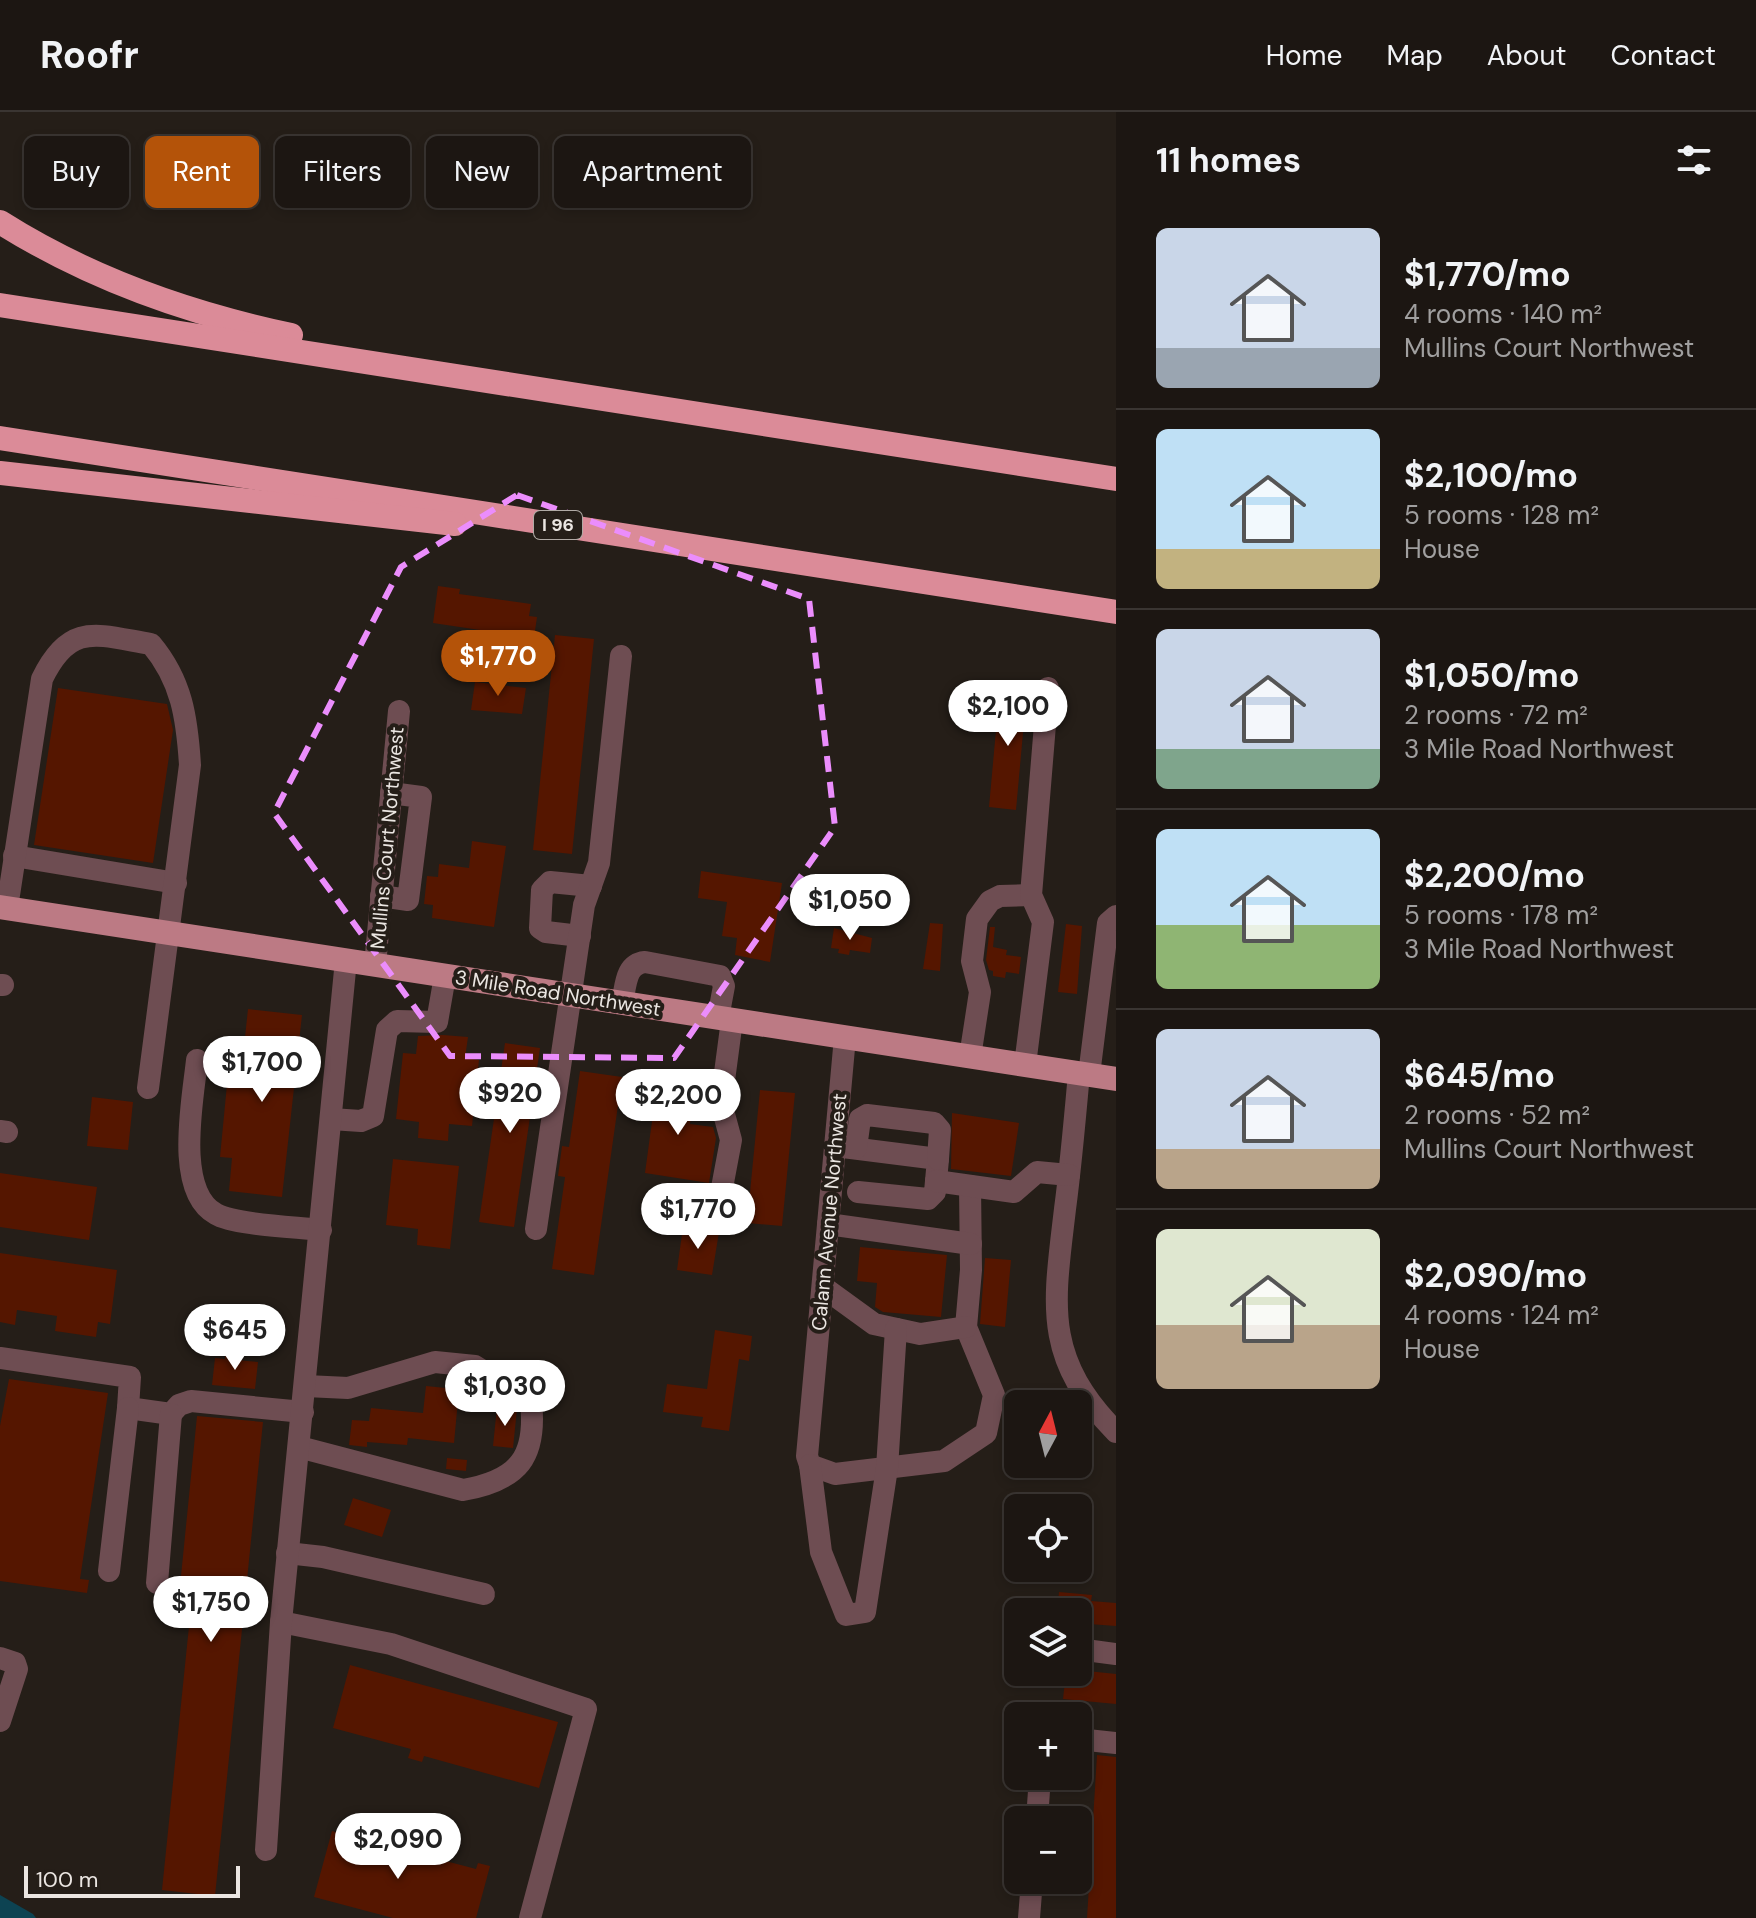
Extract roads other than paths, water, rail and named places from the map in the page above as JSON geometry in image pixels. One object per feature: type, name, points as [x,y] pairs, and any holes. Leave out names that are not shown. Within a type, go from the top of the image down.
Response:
[{"type":"highway","points":[[0,222],[92,273],[201,313],[540,389]]},
{"type":"highway","points":[[0,305],[1116,479]]},
{"type":"highway","name":"I 96","points":[[0,438],[1116,612]]},
{"type":"highway","points":[[0,473],[861,572]]},
{"type":"main road","name":"3 Mile Road Northwest","points":[[3,908],[1116,1079]]},
{"type":"street","points":[[3,908],[42,679],[54,654],[71,639],[91,634],[151,644],[176,681],[187,715],[190,765],[148,1088]]},
{"type":"street","points":[[536,1229],[585,896],[599,863],[621,656]]},
{"type":"street","points":[[1025,1065],[1043,922],[1031,895],[1048,688]]},
{"type":"street","name":"Mullins Court Northwest","points":[[375,965],[399,711]]},
{"type":"street","points":[[14,856],[176,883]]},
{"type":"street","points":[[580,936],[540,928],[542,890],[550,882],[591,886]]},
{"type":"street","points":[[970,1057],[980,992],[972,961],[977,919],[990,901],[1000,896],[1031,895]]},
{"type":"street","points":[[1116,916],[1108,923],[1069,1175],[1056,1288],[1058,1334],[1074,1380],[1116,1432]]},
{"type":"street","name":"Mullins Court Northwest","points":[[266,1850],[287,1553],[346,960]]},
{"type":"street","points":[[622,1003],[629,971],[638,962],[720,976],[724,986],[721,1103],[731,1140],[718,1209],[656,1200]]},
{"type":"street","points":[[331,1119],[361,1121],[373,1116],[387,1030],[397,1021],[437,1022],[445,976]]},
{"type":"street","name":"Calann Avenue Northwest","points":[[845,1037],[846,1147],[828,1224],[807,1456],[821,1552],[846,1615],[865,1612],[887,1468]]},
{"type":"street","points":[[197,1060],[188,1143],[199,1196],[216,1215],[321,1230]]},
{"type":"street","points":[[858,1192],[928,1199],[935,1192],[937,1170],[940,1130],[934,1123],[867,1115],[860,1119],[846,1147],[937,1170],[970,1186],[1014,1192],[1037,1172],[1069,1175]]},
{"type":"street","points":[[810,1465],[835,1474],[944,1461],[986,1433],[994,1395],[966,1327],[971,1244],[970,1186]]},
{"type":"street","points":[[828,1224],[971,1244]]},
{"type":"street","points":[[823,1287],[874,1324],[920,1334],[966,1327]]},
{"type":"street","points":[[887,1468],[896,1329]]},
{"type":"street","points":[[0,1358],[130,1377],[109,1571]]},
{"type":"street","points":[[299,1447],[463,1490],[485,1486],[516,1470],[526,1459],[533,1423],[531,1401],[475,1366],[435,1362],[348,1388],[306,1386]]},
{"type":"street","points":[[157,1583],[171,1414],[179,1405],[191,1401],[303,1412]]},
{"type":"street","points":[[128,1408],[171,1414]]},
{"type":"street","points":[[287,1553],[323,1557],[484,1594]]},
{"type":"street","points":[[281,1622],[391,1644],[586,1709],[530,1918]]},
{"type":"street","points":[[1092,1651],[1116,1654]]},
{"type":"street","points":[[0,1658],[15,1663],[17,1669],[0,1721]]},
{"type":"street","points":[[1092,1740],[1116,1743]]},
{"type":"street","points":[[1029,1918],[1031,1894]]},
{"type":"water","points":[[0,1895],[33,1914],[36,1918],[0,1918]]}]
